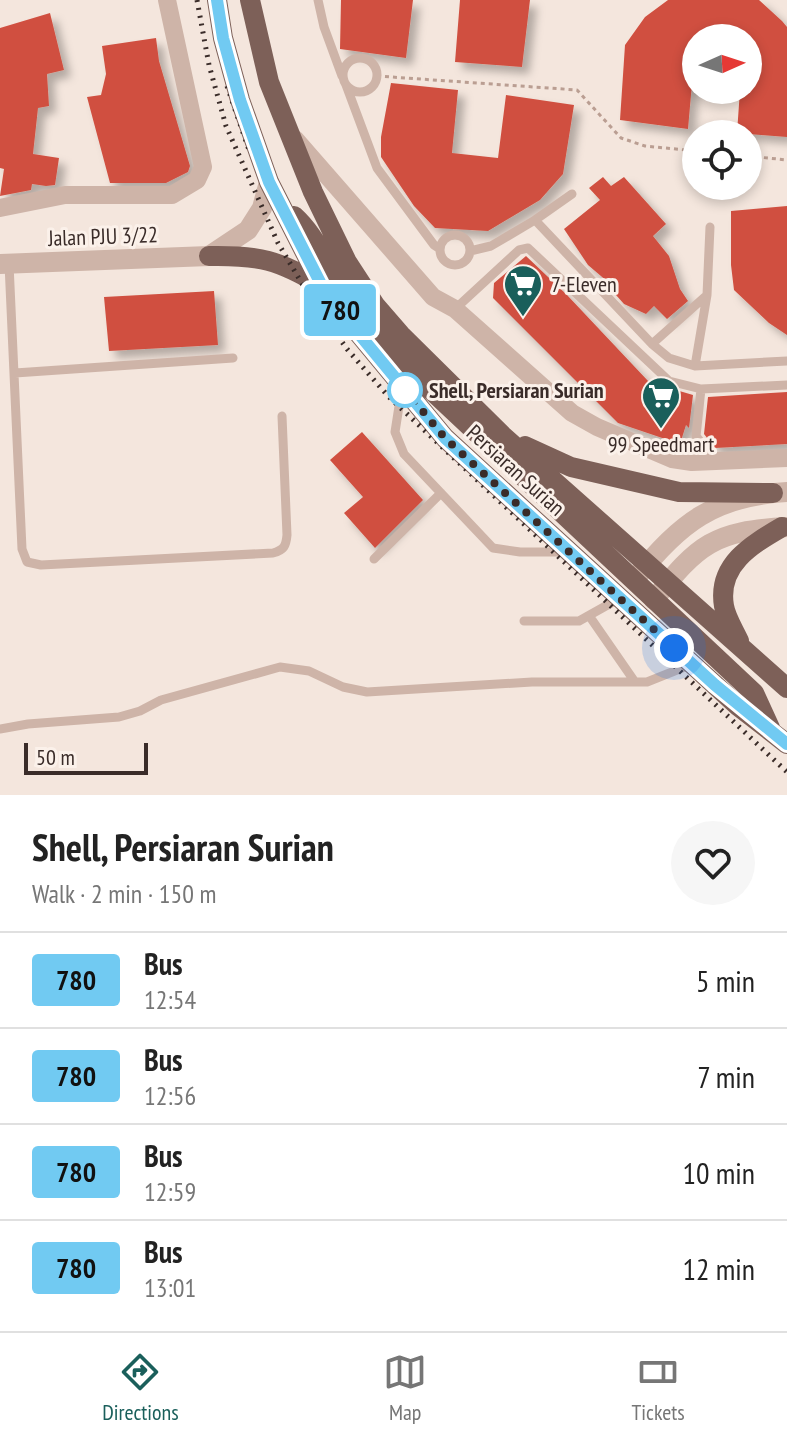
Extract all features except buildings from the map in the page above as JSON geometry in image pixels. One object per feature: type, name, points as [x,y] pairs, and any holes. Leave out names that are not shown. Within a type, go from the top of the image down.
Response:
[{"type":"main road","name":"Persiaran Surian","points":[[217,0],[223,38],[237,88],[269,182],[322,286],[445,438],[692,664],[780,738]]},
{"type":"main road","name":"Persiaran Surian","points":[[250,0],[269,82],[313,192],[347,262],[375,305],[503,436],[787,688]]},
{"type":"main road","points":[[280,204],[308,229],[364,317],[415,375],[754,693],[780,738]]},
{"type":"main road","points":[[209,256],[265,259],[294,269],[322,286]]},
{"type":"main road","points":[[503,436],[571,467],[633,483],[679,492],[780,492]]},
{"type":"main road","points":[[742,648],[724,608],[724,583],[733,563],[746,548],[784,527]]},
{"type":"street","points":[[0,208],[65,195],[172,195],[197,180],[203,167],[167,0]]},
{"type":"street","points":[[288,130],[433,297],[455,309],[572,413],[672,459],[716,462],[787,458]]},
{"type":"street","points":[[209,256],[248,230],[262,208],[269,182]]},
{"type":"street","name":"Jalan PJU 3/22","points":[[5,264],[209,256]]},
{"type":"street","points":[[634,581],[671,536],[697,516],[724,502],[780,492]]},
{"type":"street","points":[[654,600],[694,552],[712,541],[732,533],[784,527]]},
{"type":"lane","points":[[318,0],[324,27],[377,168],[440,249],[447,263],[457,265],[466,260],[470,251],[464,238],[456,235],[444,240],[440,249]]},
{"type":"lane","points":[[359,58],[374,65],[377,76],[367,90],[356,92],[345,82],[344,67],[353,59],[359,58]]},
{"type":"lane","points":[[470,251],[491,246],[572,194]]},
{"type":"lane","points":[[535,220],[652,344],[669,358],[695,366],[787,361]]},
{"type":"lane","points":[[695,366],[707,295],[710,227]]},
{"type":"lane","points":[[455,309],[519,250],[528,248],[669,381],[701,389],[787,385]]},
{"type":"lane","points":[[5,264],[15,373],[22,549],[27,562],[33,565],[281,551],[287,535],[282,416]]},
{"type":"lane","points":[[652,344],[707,295]]},
{"type":"lane","points":[[15,373],[233,358]]},
{"type":"lane","points":[[402,387],[395,432],[404,454],[493,548],[520,552],[570,552]]},
{"type":"lane","points":[[701,389],[696,436],[716,462]]},
{"type":"lane","points":[[374,559],[441,493]]},
{"type":"lane","points":[[524,621],[590,619],[620,598]]},
{"type":"lane","points":[[590,619],[632,679]]},
{"type":"lane","points":[[0,729],[119,717],[170,697],[280,667],[309,671],[343,687],[367,692],[532,682],[632,679],[647,682],[692,664]]},
{"type":"path","points":[[377,76],[577,90],[621,138],[645,146],[682,150]]},
{"type":"path","points":[[762,157],[787,160]]},
{"type":"railway","points":[[197,0],[209,65],[226,126],[278,243],[310,297],[347,349],[388,396],[787,772]]},
{"type":"railway","points":[[227,86],[249,150]]},
{"type":"railway","points":[[265,187],[314,277],[352,332],[404,392],[459,448]]},
{"type":"bus line","name":"780","points":[[217,0],[223,38],[240,100],[269,182],[322,286],[354,328],[445,438],[738,706],[787,744]]},
{"type":"place","name":"7-Eleven","points":[[523,318]]},
{"type":"place","name":"Shell, Persiaran Surian","points":[[405,390]]},
{"type":"place","name":"99 Speedmart","points":[[661,430]]},
{"type":"route","points":[[405,390],[445,438],[674,648]]}]
